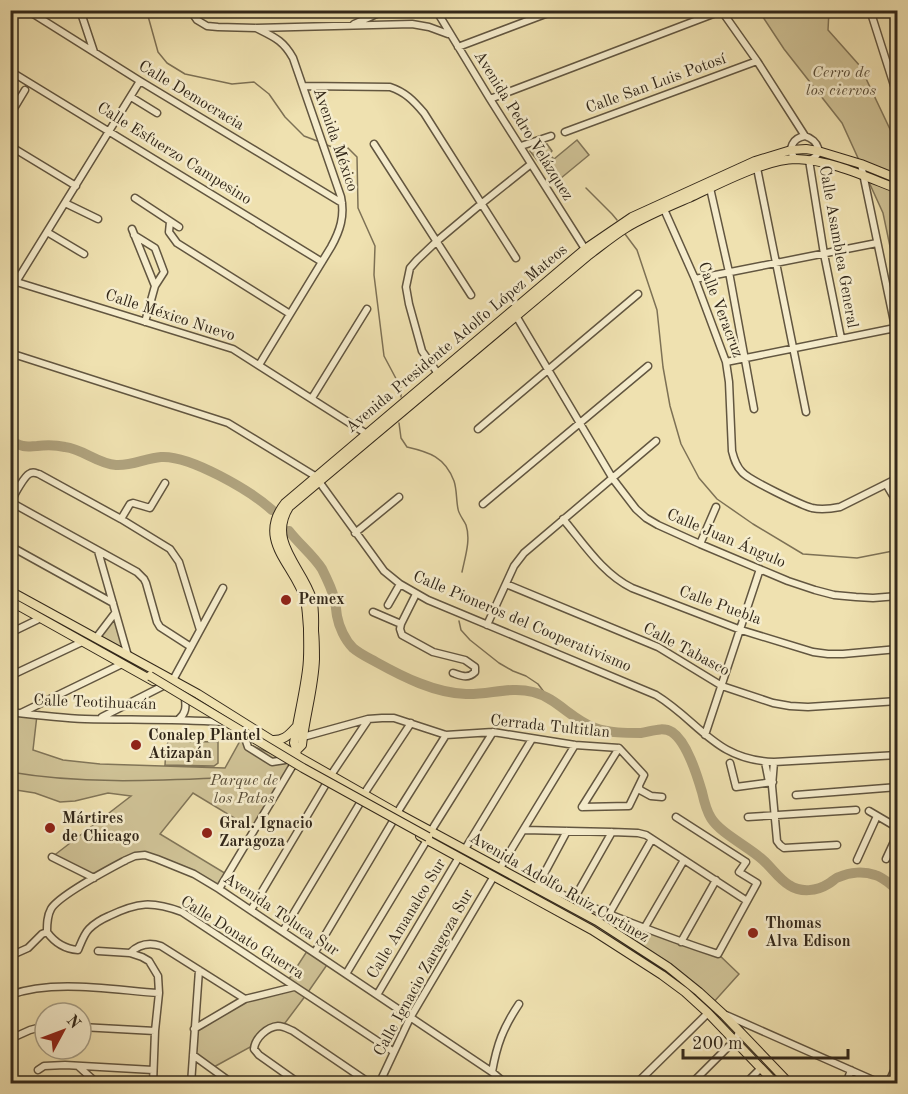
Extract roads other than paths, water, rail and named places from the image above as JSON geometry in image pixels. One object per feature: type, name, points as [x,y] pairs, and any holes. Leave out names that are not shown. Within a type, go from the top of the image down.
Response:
[{"type":"main road","name":"Avenida Presidente Adolfo López Mateos","points":[[662,207],[755,161],[791,150],[818,150],[897,179]]},
{"type":"main road","name":"Avenida Presidente Adolfo López Mateos","points":[[298,748],[294,743],[308,658],[306,605],[302,590],[279,552],[275,534],[279,510],[285,503],[626,220],[757,168],[778,161],[795,159],[835,166],[897,189]]},
{"type":"main road","name":"Avenida Presidente Adolfo López Mateos","points":[[293,765],[315,660],[313,609],[305,583],[285,550],[282,528],[289,507],[317,478]]},
{"type":"main road","name":"Avenida Adolfo Ruiz Cortinez","points":[[10,591],[198,694],[270,740],[298,748],[321,769],[397,813],[443,848],[592,930],[668,980],[708,1013],[776,1083]]},
{"type":"main road","name":"Avenida Adolfo Ruiz Cortinez","points":[[10,601],[163,686],[293,765],[376,812],[429,836],[444,838],[537,886],[597,921],[675,972],[723,1014],[790,1083]]},
{"type":"main road","name":"Avenida Adolfo Ruiz Cortinez","points":[[139,662],[151,674],[303,768],[429,836]]},
{"type":"main road","name":"Avenida Adolfo Ruiz Cortinez","points":[[134,670],[151,674]]},
{"type":"main road","points":[[210,715],[230,721],[280,753],[284,754],[298,748],[321,769]]},
{"type":"main road","points":[[270,740],[285,738],[297,726]]},
{"type":"main road","points":[[376,812],[381,803]]},
{"type":"main road","points":[[668,980],[675,972]]},
{"type":"street","name":"Calle Democracia","points":[[27,10],[342,203]]},
{"type":"street","points":[[80,10],[95,52]]},
{"type":"street","points":[[190,10],[197,20],[207,26],[256,28],[412,24],[449,34]]},
{"type":"street","points":[[350,26],[386,10]]},
{"type":"street","name":"Avenida Pedro Velázquez","points":[[436,10],[587,252]]},
{"type":"street","points":[[458,47],[555,10]]},
{"type":"street","points":[[870,10],[897,98]]},
{"type":"street","points":[[490,99],[721,11],[757,60],[805,136]]},
{"type":"street","name":"Avenida México","points":[[256,28],[278,39],[287,47],[293,58],[344,210],[340,229],[322,262],[259,365]]},
{"type":"street","name":"Calle San Luis Potosí","points":[[565,132],[757,60]]},
{"type":"street","name":"Calle Esfuerzo Campesino","points":[[10,70],[322,262]]},
{"type":"street","points":[[13,281],[65,204],[140,81]]},
{"type":"street","points":[[303,86],[390,87],[411,98],[424,113],[516,258]]},
{"type":"street","points":[[10,115],[25,90]]},
{"type":"street","points":[[131,97],[157,113]]},
{"type":"street","points":[[520,146],[551,136]]},
{"type":"street","points":[[795,159],[791,150],[792,143],[798,137],[805,136],[817,143],[818,150],[814,159],[809,160]]},
{"type":"street","points":[[374,144],[471,295]]},
{"type":"street","points":[[10,146],[76,186]]},
{"type":"street","name":"Calle Asamblea General","points":[[809,160],[824,254],[842,338]]},
{"type":"street","points":[[440,376],[422,351],[409,304],[406,287],[408,274],[413,264],[437,241],[531,164]]},
{"type":"street","points":[[861,164],[897,341]]},
{"type":"street","points":[[757,168],[806,412]]},
{"type":"street","points":[[710,188],[729,272],[754,409]]},
{"type":"street","points":[[135,198],[179,227]]},
{"type":"street","points":[[65,204],[98,219]]},
{"type":"street","name":"Calle Veracruz","points":[[662,207],[695,279],[726,362],[732,451],[734,461],[744,474],[804,506],[822,509],[840,507],[897,478]]},
{"type":"street","points":[[170,222],[169,232],[177,243],[290,314]]},
{"type":"street","points":[[47,232],[84,254]]},
{"type":"street","points":[[145,322],[155,286],[164,272],[155,248],[133,232],[155,286]]},
{"type":"street","points":[[695,279],[877,243]]},
{"type":"street","name":"Calle México Nuevo","points":[[13,281],[225,346],[369,435]]},
{"type":"street","points":[[478,429],[638,294]]},
{"type":"street","points":[[312,398],[367,309]]},
{"type":"street","name":"Calle Juan Ángulo","points":[[515,314],[613,479],[627,499],[646,518],[700,544],[788,581],[834,595],[873,598],[897,596]]},
{"type":"street","points":[[726,362],[895,328]]},
{"type":"street","name":"Calle Pioneros del Cooperativismo","points":[[10,353],[219,418],[317,478],[384,571],[400,584],[416,594],[487,625],[656,695],[719,746],[731,753],[745,759],[765,762],[897,755]]},
{"type":"street","points":[[483,504],[648,366]]},
{"type":"street","points":[[487,625],[514,566],[524,553],[656,441]]},
{"type":"street","points":[[190,647],[160,627],[146,583],[140,575],[14,504],[14,496],[26,477],[34,472],[39,474],[161,542],[175,554],[201,630]]},
{"type":"street","points":[[120,519],[130,504],[150,508],[165,483]]},
{"type":"street","points":[[886,484],[897,504]]},
{"type":"street","points":[[356,533],[399,497]]},
{"type":"street","points":[[700,544],[716,507]]},
{"type":"street","name":"Calle Puebla","points":[[563,519],[609,573],[632,588],[741,630],[813,652],[828,654],[897,649]]},
{"type":"street","points":[[10,546],[113,603]]},
{"type":"street","points":[[98,551],[128,656]]},
{"type":"street","points":[[705,735],[760,569]]},
{"type":"street","points":[[388,605],[400,584]]},
{"type":"street","name":"Calle Tabasco","points":[[506,584],[658,647],[722,686],[773,703],[808,707],[897,701]]},
{"type":"street","points":[[173,680],[223,588]]},
{"type":"street","points":[[416,594],[400,624],[402,635],[433,652],[465,660],[474,667],[475,672],[466,677],[453,673]]},
{"type":"street","points":[[373,612],[400,624]]},
{"type":"street","points":[[96,638],[116,613]]},
{"type":"street","points":[[10,633],[41,618]]},
{"type":"street","points":[[10,676],[82,642]]},
{"type":"street","points":[[21,713],[122,664]]},
{"type":"street","points":[[99,719],[163,686]]},
{"type":"street","name":"Calle Teotihuacán","points":[[179,719],[185,710],[185,699]]},
{"type":"street","name":"Calle Teotihuacán","points":[[10,712],[99,719],[179,719],[221,722]]},
{"type":"street","name":"Cerrada Tultitlan","points":[[298,748],[368,719],[394,718],[446,735],[492,732],[575,745],[619,748],[644,775],[639,787]]},
{"type":"street","points":[[331,775],[368,719]]},
{"type":"street","points":[[364,794],[411,723]]},
{"type":"street","points":[[346,974],[492,732]]},
{"type":"street","points":[[397,813],[446,735]]},
{"type":"street","points":[[465,849],[532,739]]},
{"type":"street","points":[[500,868],[575,745]]},
{"type":"street","points":[[619,748],[582,807],[629,806],[639,787],[651,796]]},
{"type":"street","points":[[765,762],[772,783]]},
{"type":"street","points":[[774,762],[772,783],[774,816],[777,841],[780,845],[784,848],[837,845]]},
{"type":"street","points":[[730,763],[736,787],[772,783]]},
{"type":"street","points":[[219,889],[293,765]]},
{"type":"street","points":[[251,910],[326,784]]},
{"type":"street","points":[[796,795],[897,787]]},
{"type":"street","points":[[635,795],[662,797]]},
{"type":"street","points":[[283,931],[360,803]]},
{"type":"street","points":[[748,817],[856,810]]},
{"type":"street","points":[[869,811],[897,828]]},
{"type":"street","points":[[857,860],[877,816]]},
{"type":"street","points":[[567,831],[537,886],[718,954],[757,884],[739,872],[746,862],[676,817]]},
{"type":"street","points":[[315,952],[393,821]]},
{"type":"street","points":[[524,830],[646,835],[747,900]]},
{"type":"street","points":[[574,899],[612,832]]},
{"type":"street","points":[[886,859],[897,833]]},
{"type":"street","points":[[609,914],[652,839]]},
{"type":"street","name":"Avenida Toluca Sur","points":[[47,932],[47,923],[54,905],[126,860],[145,855],[183,869],[219,889],[506,1083]]},
{"type":"street","points":[[52,857],[94,878]]},
{"type":"street","name":"Calle Amanalco Sur","points":[[377,995],[459,857]]},
{"type":"street","points":[[645,927],[684,860]]},
{"type":"street","name":"Calle Ignacio Zaragoza Sur","points":[[379,1083],[411,1018],[494,876]]},
{"type":"street","points":[[681,942],[716,880]]},
{"type":"street","name":"Calle Donato Guerra","points":[[47,932],[65,948],[78,950],[88,930],[100,920],[141,904],[163,905],[182,912],[394,1052]]},
{"type":"street","points":[[10,956],[28,948],[47,932]]},
{"type":"street","points":[[130,953],[140,945],[161,946],[245,999]]},
{"type":"street","points":[[98,951],[130,953],[142,957],[154,968],[158,976],[153,1083]]},
{"type":"street","points":[[191,1083],[199,970]]},
{"type":"street","points":[[10,995],[34,989],[71,987],[159,993]]},
{"type":"street","points":[[194,1029],[245,999],[294,987]]},
{"type":"street","points":[[492,1072],[502,1032],[519,1004]]},
{"type":"street","points":[[636,1083],[708,1013]]},
{"type":"street","points":[[723,1014],[882,1083]]},
{"type":"street","points":[[300,1083],[259,1055],[254,1049],[257,1039],[267,1030],[280,1026],[293,1031],[371,1083]]},
{"type":"street","points":[[93,1028],[155,1031]]},
{"type":"street","points":[[10,1040],[33,1029]]},
{"type":"street","points":[[691,1083],[735,1040],[740,1031]]},
{"type":"street","points":[[193,1055],[230,1082]]},
{"type":"street","points":[[888,1083],[897,1062]]},
{"type":"street","points":[[38,1070],[52,1065],[153,1070]]},
{"type":"street","points":[[78,1066],[98,1083]]},
{"type":"street","points":[[745,1083],[761,1068]]},
{"type":"street","points":[[846,1083],[851,1070]]},
{"type":"waterway","points":[[142,10],[148,16],[158,52],[167,63],[185,74],[232,84],[254,82],[269,94],[285,117],[304,136],[320,142]]},
{"type":"waterway","points":[[324,144],[335,148],[348,148],[357,157],[358,208],[375,246],[374,275],[384,356],[401,388],[401,397]]},
{"type":"waterway","points":[[586,188],[617,220]]},
{"type":"waterway","points":[[625,234],[637,250],[657,310],[663,367],[670,406],[681,444],[699,478],[717,499],[803,554],[857,558],[898,550]]},
{"type":"waterway","points":[[399,423],[401,438],[407,447],[422,451],[441,461],[454,481],[459,511],[466,525],[468,537],[462,572]]},
{"type":"waterway","points":[[10,441],[25,446],[51,445],[72,448],[103,462],[116,465],[161,457],[173,458],[203,468],[235,484],[272,510]]},
{"type":"waterway","points":[[289,531],[322,569],[333,594],[343,633],[350,645],[362,654],[386,668],[443,691],[466,694],[508,690],[533,692],[550,699],[579,720],[600,730],[635,733],[668,730],[677,737],[687,751],[706,809],[715,824],[763,860],[785,883],[794,888],[814,890],[843,875],[862,873],[878,876],[898,890]]},
{"type":"waterway","points":[[459,621],[461,630],[470,640],[499,663],[538,684],[547,696]]},
{"type":"waterway","points":[[10,772],[88,780],[141,781],[219,778]]},
{"type":"place","name":"Pemex","points":[[286,600]]},
{"type":"place","name":"Conalep Plantel Atizapán","points":[[136,745]]},
{"type":"place","name":"Mártires de Chicago","points":[[50,828]]},
{"type":"place","name":"Gral. Ignacio Zaragoza","points":[[207,833]]},
{"type":"place","name":"Thomas Alva Edison","points":[[753,933]]},
{"type":"park label","name":"Cerro de los ciervos","points":[[841,82]]},
{"type":"park label","name":"Parque de los Patos","points":[[244,790]]}]
